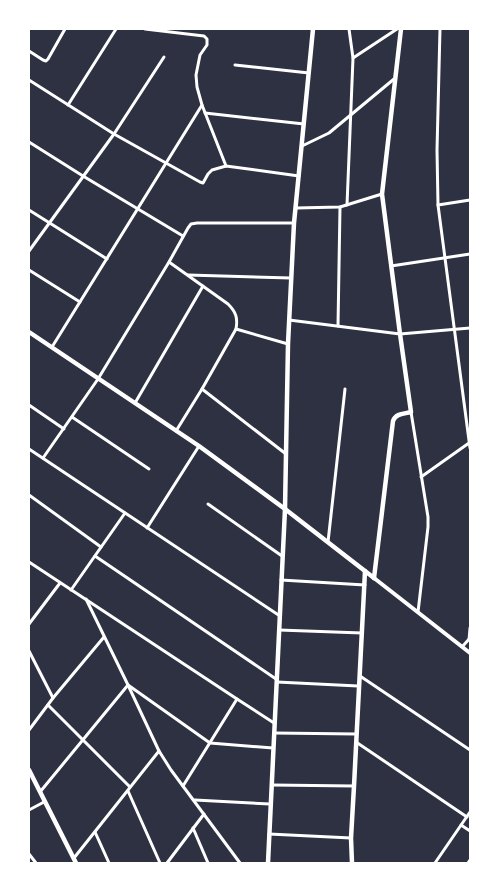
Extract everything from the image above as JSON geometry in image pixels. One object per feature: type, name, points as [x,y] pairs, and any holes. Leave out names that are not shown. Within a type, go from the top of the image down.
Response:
[{"type":"main road","points":[[268,863],[285,509],[288,344],[294,223],[313,29]]},
{"type":"main road","points":[[374,578],[393,421],[399,414],[411,412],[390,266],[382,194],[399,29]]},
{"type":"main road","points":[[29,332],[199,446],[374,578]]},
{"type":"main road","points":[[352,863],[351,838],[365,571]]},
{"type":"main road","points":[[29,770],[75,861]]},
{"type":"street","points":[[29,51],[46,61],[64,29]]},
{"type":"street","points":[[68,105],[116,29]]},
{"type":"street","points":[[145,29],[204,36],[208,39],[207,45],[200,55],[196,75],[197,88],[226,166]]},
{"type":"street","points":[[347,206],[354,58],[349,29]]},
{"type":"street","points":[[386,29],[388,36]]},
{"type":"street","points":[[354,58],[399,29]]},
{"type":"street","points":[[440,29],[437,150],[438,205],[470,448]]},
{"type":"street","points":[[29,251],[114,134],[164,56]]},
{"type":"street","points":[[235,65],[309,73]]},
{"type":"street","points":[[302,146],[329,133],[394,79]]},
{"type":"street","points":[[29,80],[114,134],[200,182],[203,183],[212,170],[226,166],[299,176]]},
{"type":"street","points":[[52,348],[202,105]]},
{"type":"street","points":[[206,113],[304,124]]},
{"type":"street","points":[[29,142],[183,236]]},
{"type":"street","points":[[296,208],[347,206],[382,194]]},
{"type":"street","points":[[438,205],[470,200]]},
{"type":"street","points":[[338,326],[340,207]]},
{"type":"street","points":[[29,210],[106,259]]},
{"type":"street","points":[[43,458],[98,379],[191,224],[294,223]]},
{"type":"street","points":[[390,266],[470,254]]},
{"type":"street","points":[[169,262],[228,304],[234,310],[237,322],[236,329],[176,431]]},
{"type":"street","points":[[29,270],[80,302]]},
{"type":"street","points":[[188,275],[292,278]]},
{"type":"street","points":[[135,403],[203,286]]},
{"type":"street","points":[[289,320],[400,334],[470,328]]},
{"type":"street","points":[[236,329],[288,344]]},
{"type":"street","points":[[202,389],[286,454]]},
{"type":"street","points":[[328,542],[345,389]]},
{"type":"street","points":[[29,405],[64,429]]},
{"type":"street","points":[[411,412],[428,517],[418,612]]},
{"type":"street","points":[[72,417],[150,469]]},
{"type":"street","points":[[421,477],[470,442]]},
{"type":"street","points":[[147,528],[199,446]]},
{"type":"street","points":[[29,449],[280,617]]},
{"type":"street","points":[[29,495],[101,547]]},
{"type":"street","points":[[208,504],[282,556]]},
{"type":"street","points":[[72,590],[125,513]]},
{"type":"street","points":[[95,556],[276,680],[358,686]]},
{"type":"street","points":[[29,562],[237,700],[274,722]]},
{"type":"street","points":[[374,578],[470,653]]},
{"type":"street","points":[[281,580],[364,584]]},
{"type":"street","points":[[29,624],[60,583]]},
{"type":"street","points":[[86,599],[159,751],[240,863]]},
{"type":"street","points":[[462,647],[470,639],[470,628]]},
{"type":"street","points":[[278,630],[362,633]]},
{"type":"street","points":[[29,730],[104,637]]},
{"type":"street","points":[[29,651],[53,698]]},
{"type":"street","points":[[359,676],[470,750]]},
{"type":"street","points":[[40,793],[128,685]]},
{"type":"street","points":[[128,685],[210,743],[273,748]]},
{"type":"street","points":[[183,786],[237,700]]},
{"type":"street","points":[[48,705],[84,739],[129,788],[160,863]]},
{"type":"street","points":[[274,733],[356,734]]},
{"type":"street","points":[[356,742],[467,817]]},
{"type":"street","points":[[75,861],[95,832],[159,751]]},
{"type":"street","points":[[271,785],[354,786]]},
{"type":"street","points":[[194,800],[270,804]]},
{"type":"street","points":[[29,810],[44,802]]},
{"type":"street","points":[[434,863],[470,812]]},
{"type":"street","points":[[167,863],[204,814]]},
{"type":"street","points":[[461,825],[470,832]]},
{"type":"street","points":[[193,828],[208,863]]},
{"type":"street","points":[[95,832],[109,863]]},
{"type":"street","points":[[269,834],[351,838]]},
{"type":"street","points":[[29,854],[36,863]]}]
